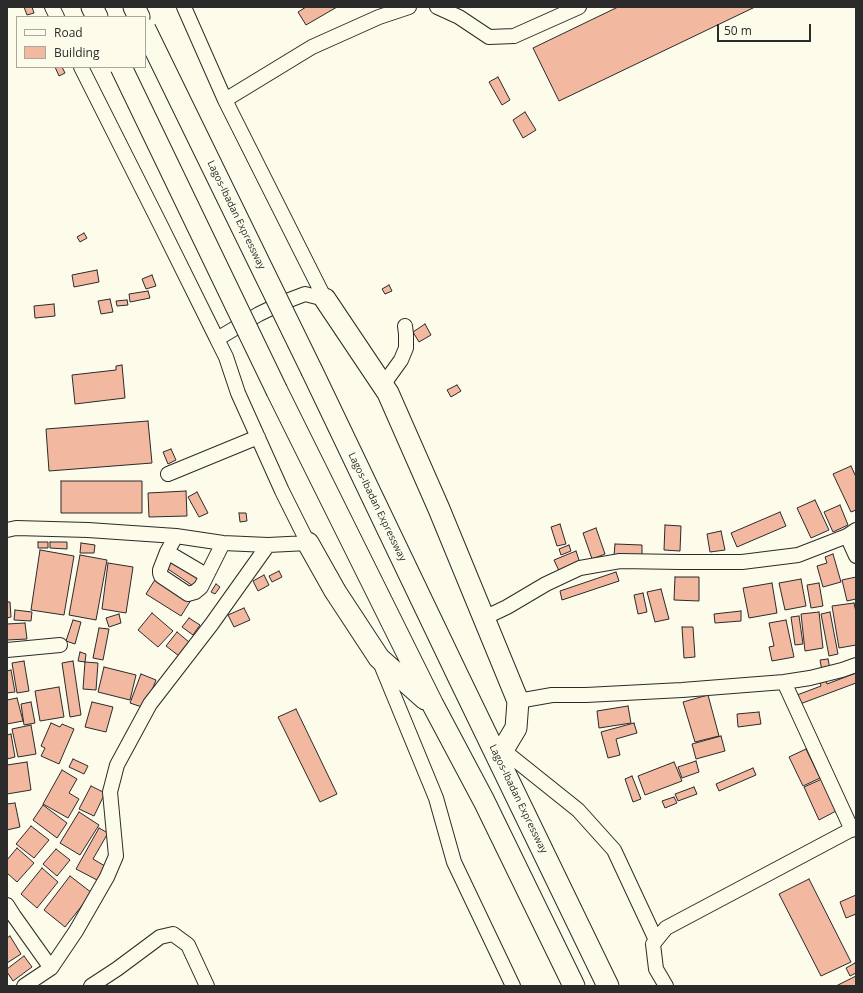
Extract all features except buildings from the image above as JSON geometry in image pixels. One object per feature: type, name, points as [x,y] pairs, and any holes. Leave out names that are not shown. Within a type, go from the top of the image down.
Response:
[{"type":"highway","points":[[92,7],[96,16]]},
{"type":"highway","points":[[134,7],[138,16]]},
{"type":"highway","name":"Lagos-Ibadan Expressway","points":[[146,31],[500,754],[608,986]]},
{"type":"highway","points":[[121,68],[277,391],[433,705],[484,800],[574,986]]},
{"type":"highway","points":[[325,299],[388,393],[439,508],[518,701],[516,728],[500,754]]},
{"type":"highway","points":[[308,543],[335,591],[379,658],[433,705]]},
{"type":"street","points":[[52,7],[56,16]]},
{"type":"street","points":[[184,7],[225,100],[325,299]]},
{"type":"street","points":[[225,100],[312,47],[379,17],[409,7]]},
{"type":"street","points":[[437,7],[459,17],[489,37],[514,36],[579,7]]},
{"type":"street","points":[[7,530],[16,528],[88,530],[176,536],[223,543],[308,543],[282,491],[238,393],[226,357],[82,68]]},
{"type":"street","points":[[217,339],[259,314],[305,294],[325,299]]},
{"type":"street","points":[[383,385],[401,360],[406,348],[405,326]]},
{"type":"street","points":[[168,474],[258,437]]},
{"type":"street","points":[[484,618],[507,607],[546,584],[580,568],[620,561],[742,562],[798,555],[851,533],[856,556]]},
{"type":"street","points":[[176,536],[167,552],[160,570],[161,576],[188,594],[195,592],[201,587],[223,543]]},
{"type":"street","points":[[24,986],[51,968],[76,931],[107,876],[116,856],[110,792],[118,765],[150,704],[211,625],[268,544]]},
{"type":"street","points":[[167,552],[206,575]]},
{"type":"street","points":[[7,650],[60,645]]},
{"type":"street","points":[[379,658],[436,798],[454,862],[513,986]]},
{"type":"street","points":[[518,701],[552,695],[586,695],[682,690],[784,682],[810,678],[856,665]]},
{"type":"street","points":[[666,986],[656,969],[653,944],[666,928],[854,829],[784,682]]},
{"type":"street","points":[[500,754],[578,810],[614,850],[656,940]]},
{"type":"street","points":[[7,905],[51,968]]},
{"type":"street","points":[[90,986],[117,970],[160,937],[173,934],[188,945],[207,986]]}]
